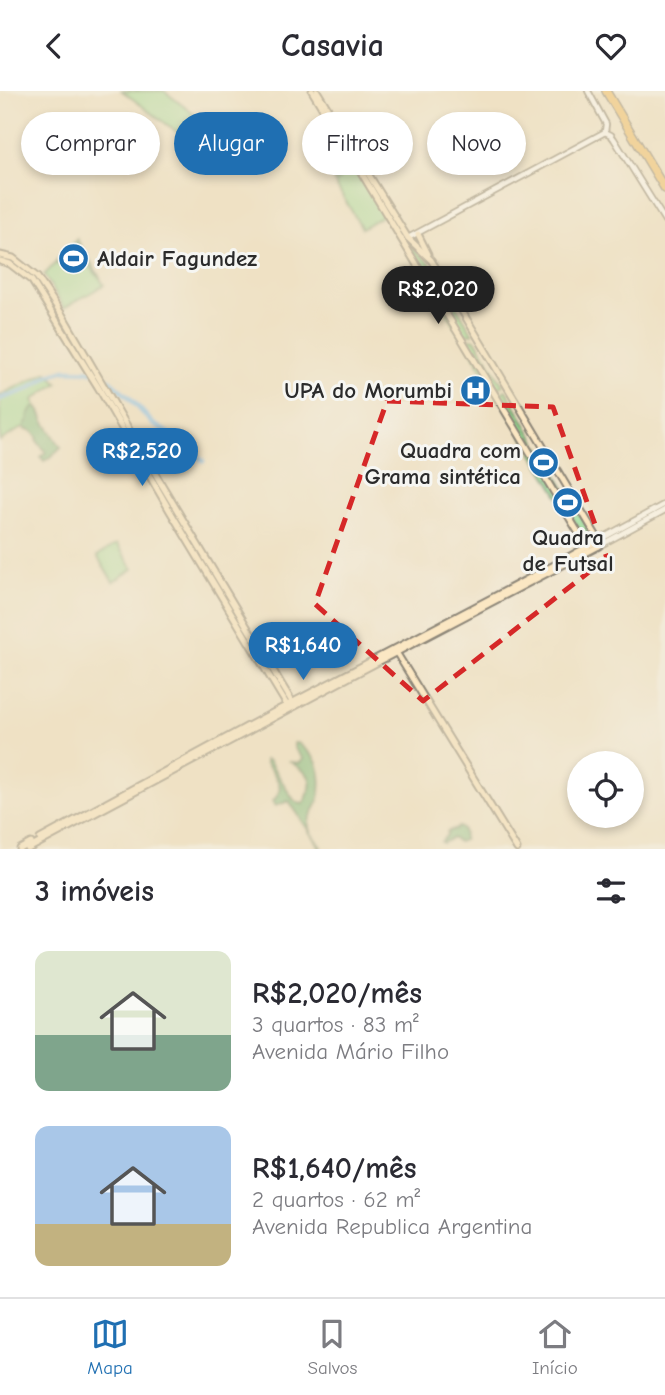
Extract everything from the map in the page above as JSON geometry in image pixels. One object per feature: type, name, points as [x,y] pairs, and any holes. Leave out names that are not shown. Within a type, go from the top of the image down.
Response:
[{"type":"highway","points":[[606,91],[665,189]]},
{"type":"main road","points":[[312,91],[589,548]]},
{"type":"main road","points":[[317,91],[408,238],[431,260]]},
{"type":"main road","points":[[28,849],[599,543],[418,234]]},
{"type":"main road","points":[[0,255],[13,258],[37,277],[291,706]]},
{"type":"main road","points":[[0,261],[10,264],[32,281],[291,706]]},
{"type":"main road","points":[[396,650],[517,849]]},
{"type":"main road","points":[[20,849],[232,734],[291,706]]},
{"type":"main road","points":[[228,743],[232,734]]},
{"type":"street","points":[[408,238],[604,132],[607,127],[588,91]]},
{"type":"street","points":[[604,132],[614,139],[665,221]]},
{"type":"street","points":[[599,543],[665,504]]},
{"type":"street","points":[[599,543],[665,510]]},
{"type":"highlighted area","points":[[387,401],[553,407],[607,558],[423,701],[315,604]]},
{"type":"green space","points":[[122,91],[164,91],[191,112],[174,112],[174,130],[160,119],[160,112],[150,112]]},
{"type":"green space","points":[[330,175],[362,175],[385,214],[362,228]]},
{"type":"green space","points":[[77,239],[100,277],[84,258],[78,243],[75,247],[76,254],[72,257],[66,256],[59,265],[55,263]]},
{"type":"green space","name":"Aldair Fagundez","points":[[77,241],[104,285],[64,308],[44,275]]},
{"type":"green space","points":[[411,247],[429,262],[473,334],[460,334],[408,248]]},
{"type":"green space","points":[[464,339],[475,339],[503,385],[495,390]]},
{"type":"green space","points":[[47,372],[58,383],[33,400],[42,416],[0,441],[0,395]]},
{"type":"green space","points":[[506,390],[536,442],[529,447],[498,395]]},
{"type":"green space","points":[[34,407],[39,409],[61,447],[44,461],[41,457],[46,452],[37,436],[30,430],[25,430],[25,423]]},
{"type":"green space","points":[[540,447],[594,538],[587,543],[532,452]]},
{"type":"green space","points":[[117,544],[133,569],[113,582],[97,556]]},
{"type":"green space","points":[[294,743],[298,743],[311,754],[319,768],[319,797],[309,829],[320,848],[289,801],[275,806],[273,801],[279,786],[265,760],[269,761],[298,803],[303,804],[310,788],[310,779],[305,772],[291,762],[300,763],[303,759],[294,748]]},
{"type":"green space","points":[[459,827],[463,830],[464,840],[458,842],[452,838],[441,842],[447,832]]},
{"type":"waterway","points":[[0,399],[28,389],[50,375],[65,370],[98,371],[129,397],[153,424],[178,439],[203,461]]},
{"type":"place","name":"Aldair Fagundez","points":[[74,258]]},
{"type":"place","name":"UPA do Morumbi","points":[[475,390]]},
{"type":"place","name":"Quadra com Grama sintética","points":[[544,463]]},
{"type":"place","name":"Quadra de Futsal","points":[[568,503]]}]
